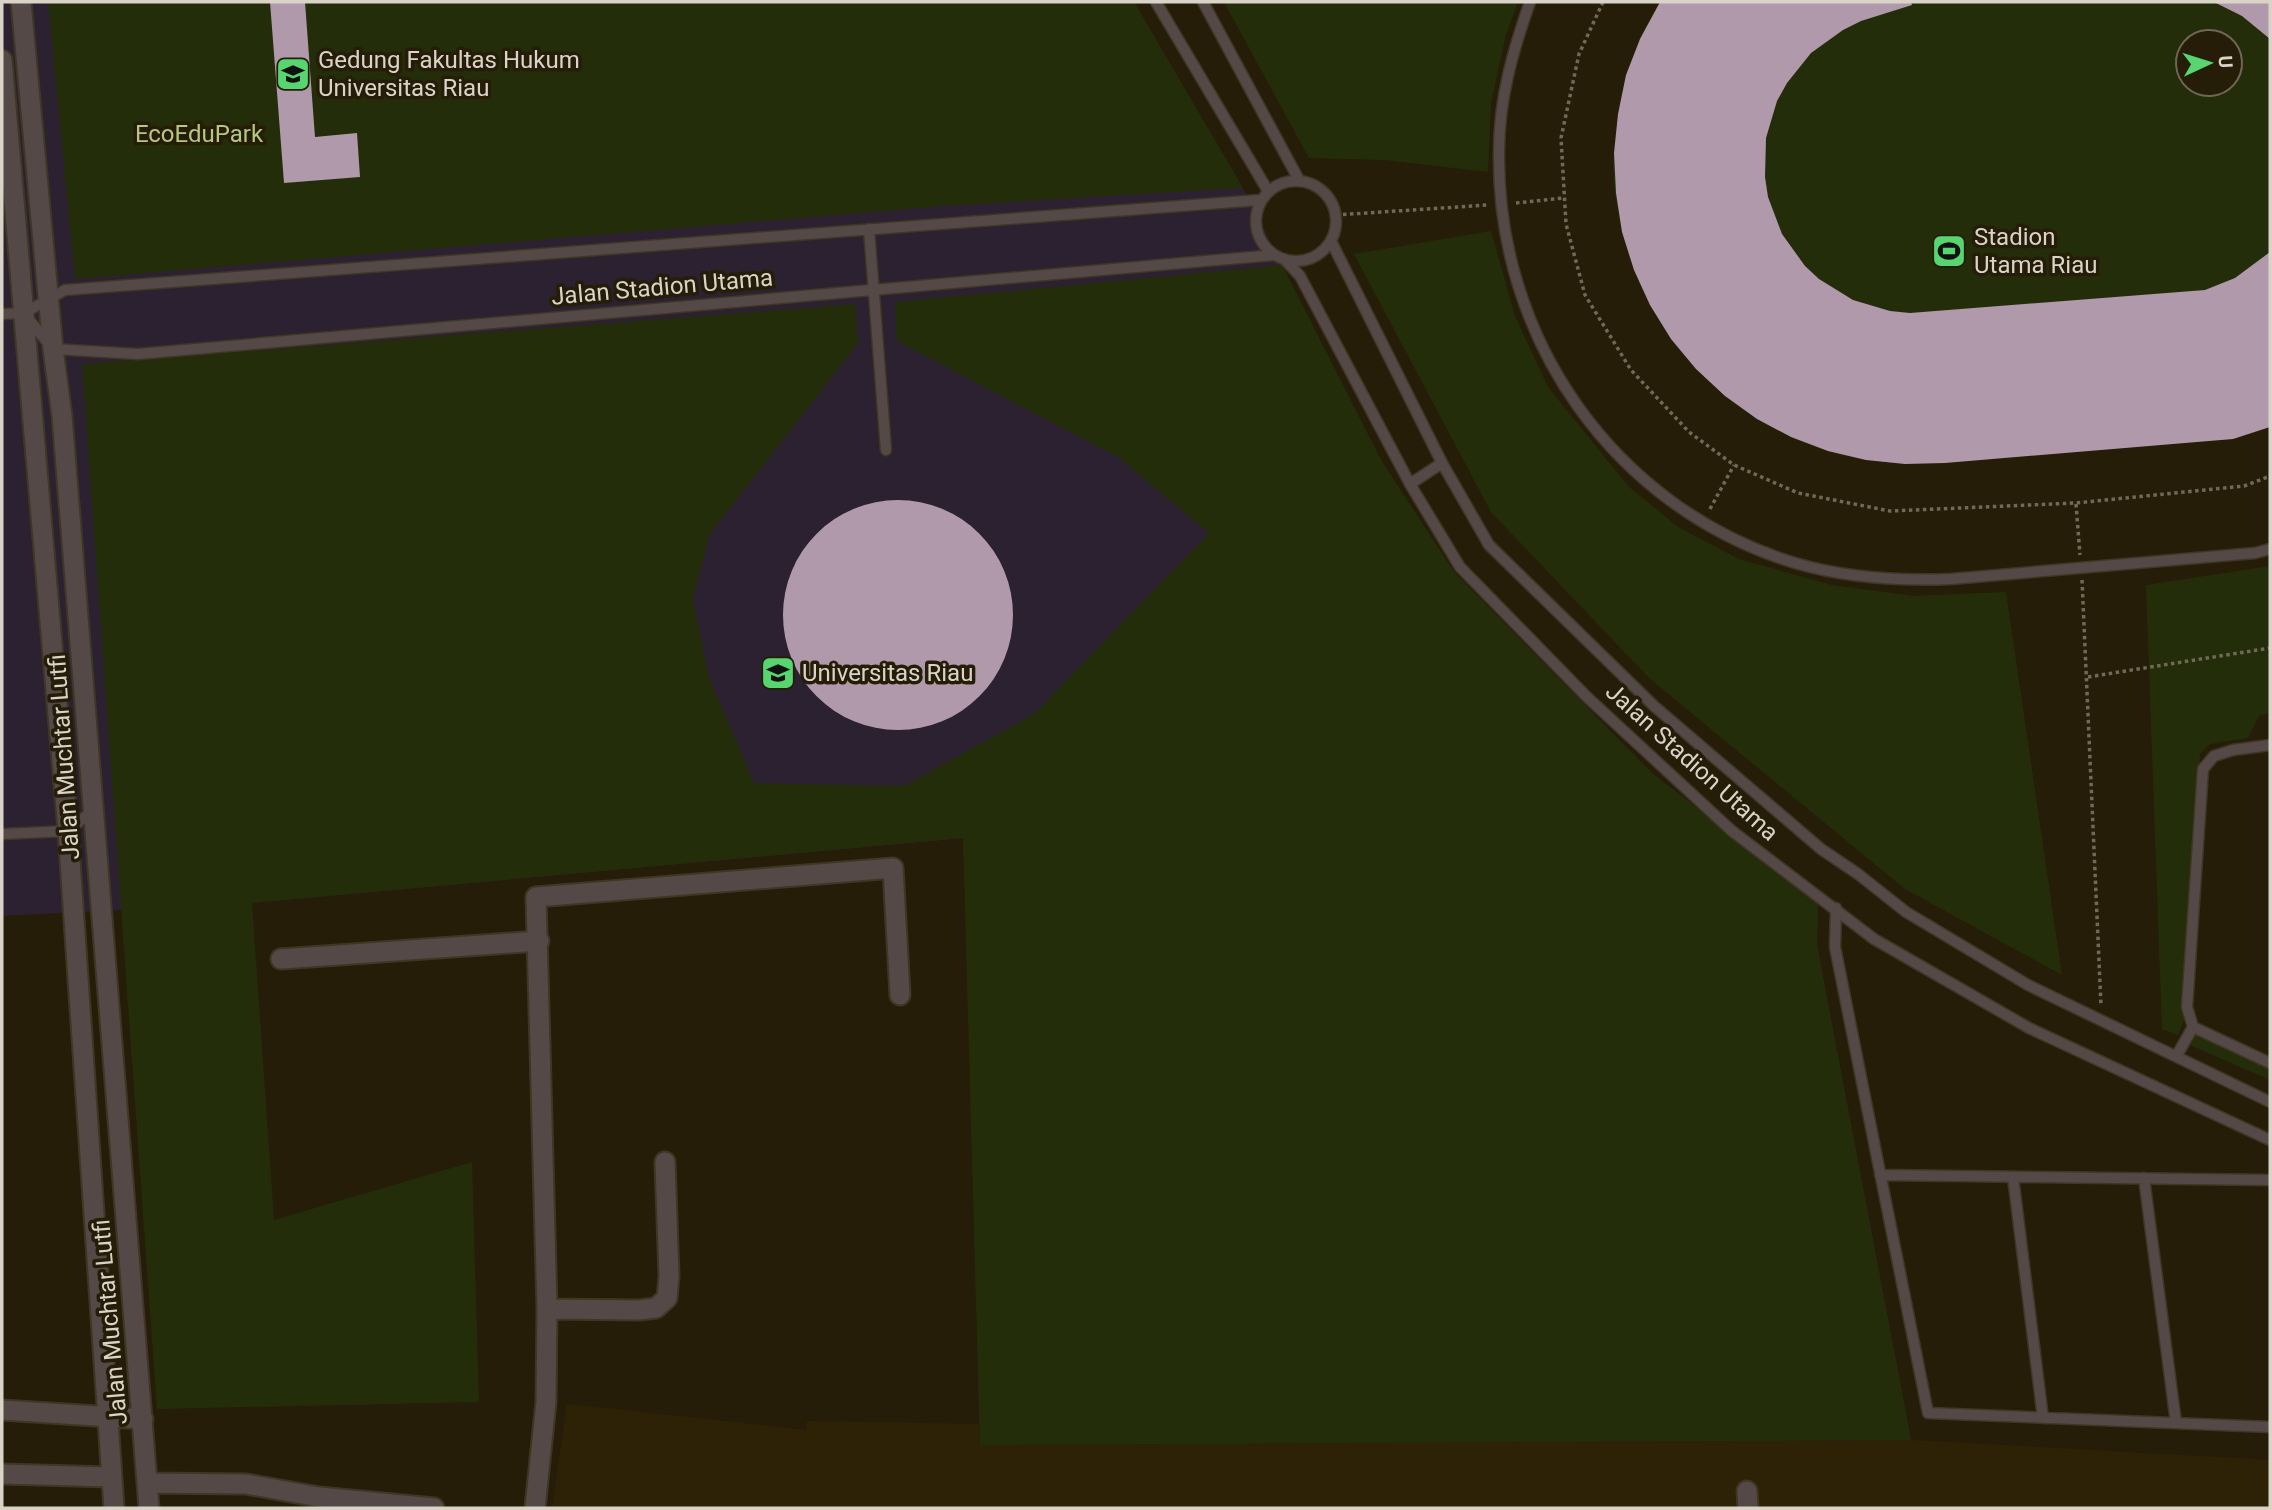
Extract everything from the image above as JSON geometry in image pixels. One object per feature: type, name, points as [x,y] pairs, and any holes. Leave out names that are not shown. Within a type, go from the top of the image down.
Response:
[{"type":"street","name":"Jalan Muchtar Lutfi","points":[[21,2],[48,299],[62,416],[149,1508]]},
{"type":"street","name":"Jalan Muchtar Lutfi","points":[[2,61],[68,831],[114,1508]]},
{"type":"street","points":[[535,1508],[546,1402],[547,1309],[536,897],[893,868],[900,995]]},
{"type":"street","points":[[281,959],[538,941]]},
{"type":"street","points":[[547,1309],[639,1310],[656,1308],[667,1298],[669,1276],[665,1162]]},
{"type":"street","points":[[2,1410],[143,1419]]},
{"type":"street","points":[[2,1474],[111,1477]]},
{"type":"street","points":[[148,1483],[246,1484],[319,1497],[434,1508]]},
{"type":"lane","points":[[1156,2],[1264,195]]},
{"type":"lane","points":[[1203,2],[1299,180]]},
{"type":"lane","points":[[1530,2],[1516,42],[1504,95],[1499,150],[1500,205],[1509,258],[1525,311],[1548,360],[1570,395],[1612,449],[1651,486],[1703,523],[1744,544],[1795,563],[1848,575],[1902,580],[2255,554],[2270,549]]},
{"type":"lane","points":[[1299,180],[1314,184],[1324,192],[1336,215],[1336,229],[1323,251],[1299,262],[1286,261],[1264,246],[1258,234],[1256,220],[1264,195],[1287,181],[1299,180]]},
{"type":"lane","name":"Jalan Stadion Utama","points":[[24,313],[65,289],[869,229],[1264,195]]},
{"type":"lane","points":[[869,229],[886,450]]},
{"type":"lane","name":"Jalan Stadion Utama","points":[[1331,241],[1442,464],[1489,545],[1654,706],[1821,849],[1906,912],[2028,985],[2270,1102]]},
{"type":"lane","name":"Jalan Stadion Utama","points":[[53,349],[138,354],[1274,255]]},
{"type":"lane","name":"Jalan Stadion Utama","points":[[1286,261],[1300,276],[1410,484],[1460,567],[1587,697],[1732,831],[1874,939],[2028,1028],[2270,1140]]},
{"type":"lane","points":[[2,314],[24,313],[53,349]]},
{"type":"lane","points":[[1410,484],[1442,464]]},
{"type":"lane","points":[[2177,1055],[2193,1027],[2187,1006],[2203,769],[2214,756],[2233,750],[2270,745]]},
{"type":"lane","points":[[2,834],[68,831],[92,811]]},
{"type":"lane","points":[[1836,908],[1835,947],[1928,1413],[2270,1427]]},
{"type":"lane","points":[[2193,1027],[2270,1063]]},
{"type":"lane","points":[[1880,1175],[2270,1180]]},
{"type":"lane","points":[[2013,1177],[2043,1418]]},
{"type":"lane","points":[[2144,1178],[2176,1423]]},
{"type":"path","points":[[1603,2],[1578,54],[1561,138],[1566,224],[1584,295],[1632,370],[1689,432],[1734,465],[1798,493],[1890,511],[2076,503],[2244,486],[2270,476]]},
{"type":"path","points":[[1527,202],[1563,198]]},
{"type":"path","points":[[1336,215],[1500,205]]},
{"type":"path","points":[[1703,523],[1734,465]]},
{"type":"path","points":[[2076,503],[2088,677],[2101,1019]]},
{"type":"path","points":[[2088,677],[2270,648]]},
{"type":"shaded area","name":"Universitas Riau","points":[[2,2],[1134,2],[1243,188],[1381,460],[1454,572],[1653,774],[1818,901],[1817,945],[1911,1440],[980,1445],[964,838],[251,903],[2,916]]},
{"type":"shaded area","points":[[567,1404],[807,1430],[807,1421],[979,1424],[980,1445],[1911,1440],[2270,1460],[2270,1508],[552,1508]]},
{"type":"green space","name":"EcoEduPark","points":[[48,2],[1134,2],[1243,188],[942,206],[75,279]]},
{"type":"green space","points":[[1224,2],[1518,2],[1506,35],[1491,103],[1488,172],[1384,160],[1309,158]]},
{"type":"green space","name":"Stadion Utama Riau","points":[[1660,2],[2270,2],[2270,427],[2233,439],[1905,464],[1856,458],[1827,451],[1760,421],[1730,400],[1703,376],[1679,349],[1658,319],[1641,287],[1628,252],[1616,204],[1613,165],[1615,146],[1644,29]]},
{"type":"green space","points":[[1491,231],[1515,316],[1548,387],[1628,486],[1678,527],[1739,559],[1832,585],[1914,596],[2006,592],[2062,975],[1905,889],[1650,679],[1491,512],[1354,254]]},
{"type":"green space","name":"Universitas Riau","points":[[1282,265],[1381,460],[1454,572],[1653,774],[1818,901],[1817,945],[1911,1440],[980,1445],[963,838],[252,903],[274,1220],[472,1162],[479,1402],[157,1409],[82,364],[855,304],[858,343],[709,535],[693,600],[709,678],[754,783],[904,786],[1034,714],[1209,533],[1118,457],[897,341],[895,302]]},
{"type":"green space","points":[[2270,566],[2270,713],[2259,716],[2248,738],[2210,744],[2200,754],[2184,1021],[2178,1035],[2162,1029],[2146,585]]},
{"type":"green space","points":[[2195,1031],[2270,1066],[2270,1080],[2190,1045]]},
{"type":"building","name":"Gedung Fakultas Hukum Universitas Riau","points":[[270,2],[305,2],[315,137],[357,133],[360,177],[284,183]]},
{"type":"building","points":[[1660,2],[1911,2],[1912,5],[1861,21],[1843,30],[1811,53],[1787,83],[1777,101],[1766,138],[1765,177],[1768,197],[1782,234],[1805,266],[1819,279],[1853,300],[1890,311],[1910,313],[2205,290],[2235,278],[2270,252],[2270,427],[2233,439],[1905,464],[1866,460],[1828,451],[1791,437],[1757,419],[1725,396],[1696,369],[1671,339],[1650,305],[1634,270],[1622,232],[1614,153],[1618,114],[1626,75],[1640,39]]},
{"type":"building","points":[[2214,2],[2270,2],[2270,39],[2242,16]]},
{"type":"building","points":[[909,500],[942,508],[980,533],[1005,571],[1011,592],[1013,615],[1009,649],[1005,659],[980,697],[962,711],[932,726],[887,730],[854,722],[816,697],[802,679],[787,649],[783,604],[791,571],[816,533],[834,519],[864,504]]},
{"type":"place","name":"Gedung Fakultas Hukum Universitas Riau","points":[[293,74]]},
{"type":"place","name":"Stadion Utama Riau","points":[[1949,251]]},
{"type":"place","name":"Universitas Riau","points":[[778,673]]}]
